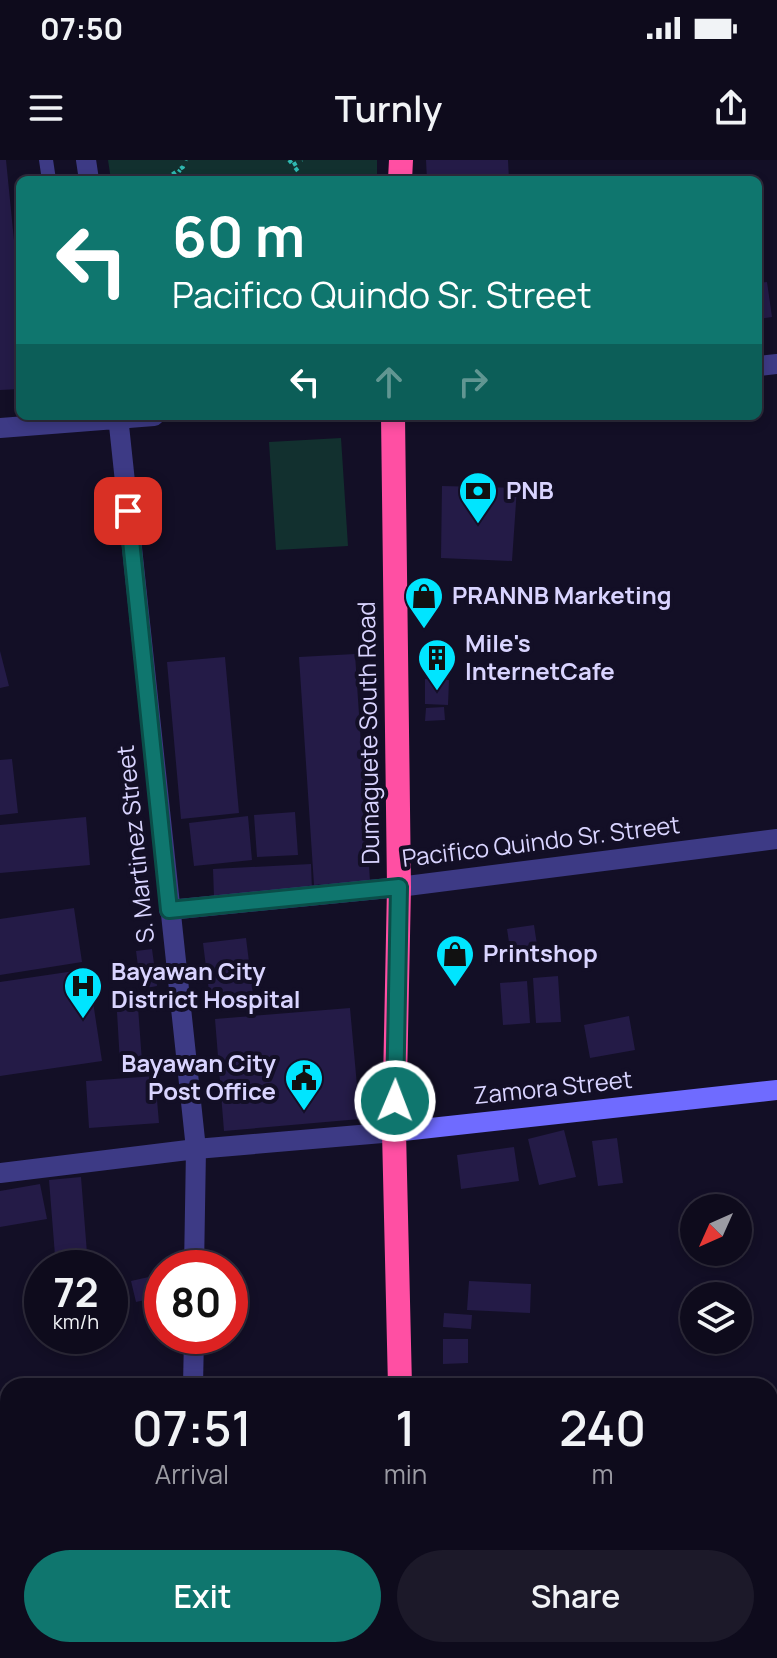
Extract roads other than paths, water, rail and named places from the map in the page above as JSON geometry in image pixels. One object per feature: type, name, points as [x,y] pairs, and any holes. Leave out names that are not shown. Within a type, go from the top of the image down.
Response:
[{"type":"highway","name":"Dumaguete South Road","points":[[393,420],[399,887],[394,1132],[400,1378]]},
{"type":"street","points":[[0,428],[68,420]]},
{"type":"street","name":"S. Martinez Street","points":[[118,420],[196,1149],[194,1250]]},
{"type":"street","name":"Pacifico Quindo Sr. Street","points":[[169,910],[399,887],[777,839]]},
{"type":"street","name":"Zamora Street","points":[[0,1173],[196,1149],[394,1132],[777,1090]]},
{"type":"street","points":[[193,1378],[194,1354]]},
{"type":"place","name":"PNB","points":[[478,525]]},
{"type":"place","name":"PRANNB Marketing","points":[[424,630]]},
{"type":"place","name":"Mile's InternetCafe","points":[[437,692]]},
{"type":"place","name":"Printshop","points":[[455,988]]},
{"type":"place","name":"Bayawan City District Hospital","points":[[83,1020]]},
{"type":"place","name":"Bayawan City Post Office","points":[[304,1112]]}]
